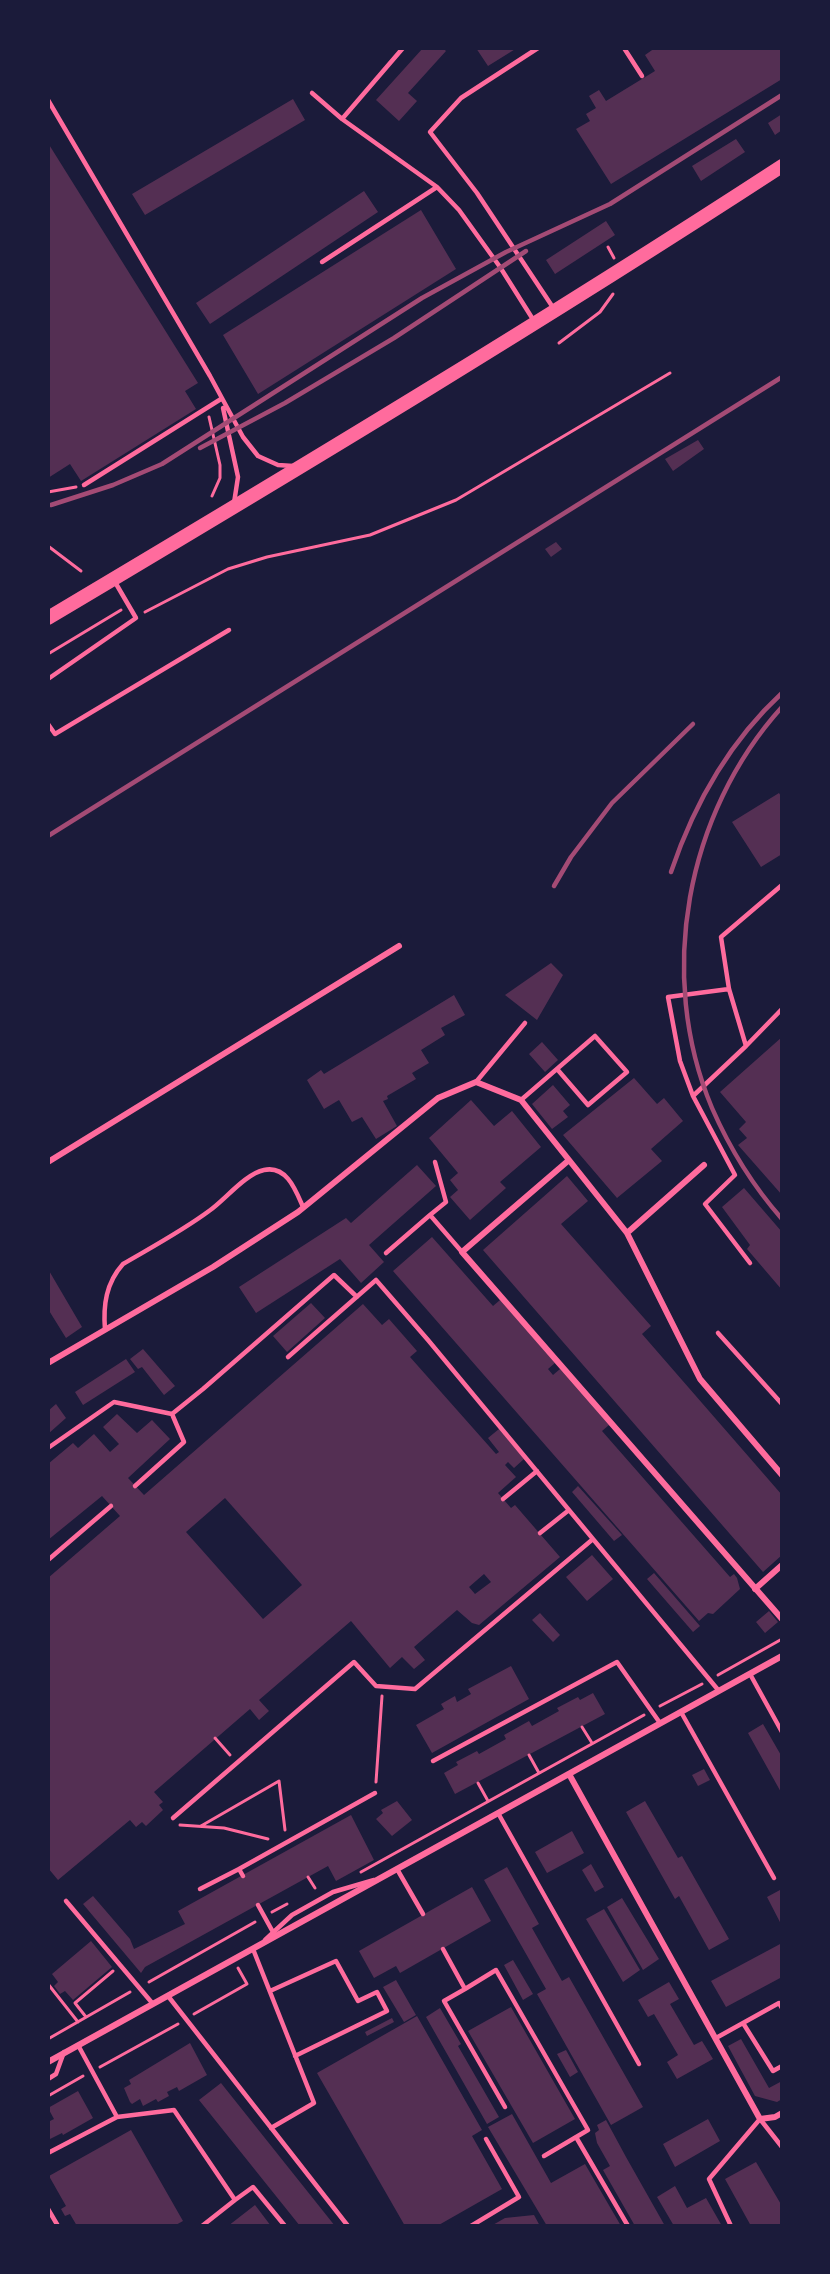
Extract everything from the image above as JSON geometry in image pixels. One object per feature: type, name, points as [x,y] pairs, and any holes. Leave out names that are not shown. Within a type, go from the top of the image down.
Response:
[{"type":"main road","points":[[48,618],[234,508],[536,323],[782,166]]},
{"type":"street","points":[[48,1162],[399,946]]},
{"type":"street","points":[[48,1363],[213,1267],[303,1208],[438,1098],[476,1082],[521,1100],[627,1233],[700,1379],[782,1475]]},
{"type":"street","points":[[569,1160],[462,1252],[782,1619]]},
{"type":"street","points":[[627,1233],[704,1165]]},
{"type":"street","points":[[755,1589],[782,1565]]},
{"type":"street","points":[[48,2062],[233,1960],[274,1934],[397,1869],[782,1656]]},
{"type":"street","points":[[568,1774],[760,2119],[775,2117],[782,2113]]},
{"type":"lane","points":[[342,118],[404,48]]},
{"type":"lane","points":[[538,48],[461,98],[430,132],[477,193],[555,311]]},
{"type":"lane","points":[[624,48],[642,76]]},
{"type":"lane","points":[[312,93],[342,118],[437,187],[466,220],[536,323]]},
{"type":"lane","points":[[48,100],[210,376],[243,437],[258,456],[278,465],[300,467]]},
{"type":"lane","points":[[322,262],[437,187]]},
{"type":"lane","points":[[84,485],[221,399]]},
{"type":"lane","points":[[221,399],[238,477],[234,508]]},
{"type":"lane","points":[[48,679],[136,618],[113,579]]},
{"type":"lane","points":[[48,724],[54,734],[229,630]]},
{"type":"lane","points":[[746,1046],[729,989],[721,937],[782,885]]},
{"type":"lane","points":[[729,989],[668,997],[681,1061],[693,1096],[735,1175],[705,1204],[750,1263]]},
{"type":"lane","points":[[693,1096],[782,1009]]},
{"type":"lane","points":[[476,1082],[525,1023]]},
{"type":"lane","points":[[521,1100],[595,1036],[627,1072],[588,1105],[557,1069]]},
{"type":"lane","points":[[386,1253],[446,1202],[435,1162]]},
{"type":"lane","points":[[105,1330],[104,1315],[108,1288],[114,1274],[123,1264],[211,1210],[252,1175],[265,1169],[276,1170],[290,1179],[303,1208]]},
{"type":"lane","points":[[430,1215],[462,1252]]},
{"type":"lane","points":[[172,1414],[334,1275],[357,1297]]},
{"type":"lane","points":[[288,1357],[376,1281],[719,1691]]},
{"type":"lane","points":[[718,1333],[782,1404]]},
{"type":"lane","points":[[48,1448],[114,1402],[172,1414]]},
{"type":"lane","points":[[135,1486],[184,1442],[172,1414]]},
{"type":"lane","points":[[503,1499],[537,1471]]},
{"type":"lane","points":[[48,1560],[111,1506]]},
{"type":"lane","points":[[540,1533],[569,1510]]},
{"type":"lane","points":[[173,1818],[354,1662],[376,1686],[415,1689],[593,1539]]},
{"type":"lane","points":[[433,1761],[617,1662],[660,1724]]},
{"type":"lane","points":[[750,1674],[782,1732]]},
{"type":"lane","points":[[681,1712],[774,1878]]},
{"type":"lane","points":[[200,1889],[375,1793]]},
{"type":"lane","points":[[498,1813],[639,2064]]},
{"type":"lane","points":[[239,1869],[243,1876]]},
{"type":"lane","points":[[397,1869],[423,1914]]},
{"type":"lane","points":[[258,1905],[274,1934],[292,1915],[333,1892],[382,1877]]},
{"type":"lane","points":[[66,1901],[153,2004]]},
{"type":"lane","points":[[253,1948],[314,2103],[271,2128]]},
{"type":"lane","points":[[443,1949],[465,1989]]},
{"type":"lane","points":[[270,1991],[336,1961],[358,2001],[377,1992],[387,2011],[296,2056]]},
{"type":"lane","points":[[504,2107],[444,2001],[496,1970],[588,2130],[544,2156]]},
{"type":"lane","points":[[168,1996],[348,2226]]},
{"type":"lane","points":[[716,2038],[779,2003],[782,2008]]},
{"type":"lane","points":[[743,2023],[773,2071],[782,2066]]},
{"type":"lane","points":[[78,2045],[117,2117]]},
{"type":"lane","points":[[48,2079],[56,2074],[64,2052]]},
{"type":"lane","points":[[48,2153],[117,2117],[174,2109],[235,2200]]},
{"type":"lane","points":[[731,2226],[709,2179],[760,2119],[782,2147]]},
{"type":"lane","points":[[576,2137],[628,2226]]},
{"type":"lane","points":[[471,2226],[519,2197],[486,2139]]},
{"type":"lane","points":[[202,2226],[253,2187],[285,2226]]},
{"type":"lane","points":[[48,2209],[58,2226]]},
{"type":"path","points":[[136,618],[228,569],[267,557],[370,535],[456,500],[670,373]]},
{"type":"path","points":[[207,409],[220,465],[220,478],[212,496]]},
{"type":"path","points":[[48,492],[84,485]]},
{"type":"path","points":[[48,546],[81,571]]},
{"type":"path","points":[[48,654],[128,605]]},
{"type":"path","points":[[352,1876],[782,1639]]},
{"type":"path","points":[[375,1793],[383,1687]]},
{"type":"path","points":[[582,1727],[592,1744]]},
{"type":"path","points":[[215,1738],[237,1763]]},
{"type":"path","points":[[529,1755],[539,1773]]},
{"type":"path","points":[[201,1826],[279,1781],[287,1841]]},
{"type":"path","points":[[478,1783],[488,1802]]},
{"type":"path","points":[[176,1825],[224,1828],[281,1844]]},
{"type":"path","points":[[308,1877],[315,1888],[321,1885]]},
{"type":"path","points":[[48,2039],[295,1900]]},
{"type":"path","points":[[48,2096],[248,1984],[222,1941]]},
{"type":"path","points":[[86,2017],[75,2003],[114,1971],[119,1978]]},
{"type":"path","points":[[48,1984],[78,2022]]},
{"type":"path","points":[[125,1985],[131,1992]]},
{"type":"building","points":[[423,48],[443,48],[446,51],[408,93],[417,101],[399,121],[376,100]]},
{"type":"building","points":[[476,48],[517,48],[488,66]]},
{"type":"building","points":[[655,48],[782,48],[782,79],[611,184],[576,129],[590,121],[586,114],[596,108],[589,96],[599,90],[606,101],[655,71],[645,55]]},
{"type":"building","points":[[293,99],[305,120],[145,215],[132,194]]},
{"type":"building","points":[[782,114],[782,130],[775,135],[768,123]]},
{"type":"building","points":[[736,139],[745,152],[701,181],[692,166]]},
{"type":"building","points":[[48,143],[198,383],[185,391],[196,409],[81,481],[70,464],[48,478]]},
{"type":"building","points":[[364,191],[378,212],[210,324],[196,303]]},
{"type":"building","points":[[421,210],[456,269],[258,394],[223,335]]},
{"type":"building","points":[[606,221],[615,235],[555,274],[546,260]]},
{"type":"building","points":[[698,440],[704,449],[673,471],[665,459]]},
{"type":"building","points":[[556,542],[562,549],[551,557],[545,549]]},
{"type":"building","points":[[779,793],[782,798],[782,854],[761,867],[732,822]]},
{"type":"building","points":[[551,963],[563,975],[537,1020],[505,995]]},
{"type":"building","points":[[454,995],[465,1015],[441,1028],[445,1035],[421,1050],[429,1063],[412,1073],[416,1079],[387,1096],[388,1099],[383,1101],[397,1126],[376,1139],[362,1117],[352,1122],[339,1100],[324,1109],[307,1080],[321,1070],[324,1074]]},
{"type":"building","points":[[782,1037],[782,1195],[738,1145],[747,1138],[739,1129],[746,1122],[720,1092]]},
{"type":"building","points":[[542,1042],[558,1060],[545,1072],[529,1054]]},
{"type":"building","points":[[634,1078],[657,1104],[664,1098],[683,1121],[651,1149],[662,1161],[617,1198],[563,1135]]},
{"type":"building","points":[[553,1085],[570,1105],[563,1111],[568,1117],[552,1129],[532,1104]]},
{"type":"building","points":[[471,1100],[494,1126],[512,1111],[541,1147],[500,1182],[506,1188],[470,1220],[450,1197],[458,1190],[450,1180],[458,1173],[429,1138]]},
{"type":"building","points":[[417,1165],[436,1186],[369,1245],[384,1262],[361,1283],[340,1259],[256,1313],[239,1287],[346,1218],[351,1223]]},
{"type":"building","points":[[567,1176],[588,1201],[561,1224],[651,1326],[642,1334],[782,1495],[782,1555],[763,1572],[483,1250]]},
{"type":"building","points":[[744,1188],[782,1232],[782,1290],[747,1249],[750,1245],[722,1207]]},
{"type":"building","points":[[432,1237],[493,1306],[500,1300],[555,1363],[548,1369],[553,1375],[560,1369],[609,1425],[602,1431],[730,1577],[734,1574],[737,1578],[740,1589],[713,1614],[708,1613],[699,1621],[393,1271]]},
{"type":"building","points":[[48,1269],[82,1327],[66,1338],[48,1309]]},
{"type":"building","points":[[311,1303],[325,1318],[287,1352],[273,1336]]},
{"type":"building","points":[[363,1304],[382,1325],[389,1319],[417,1351],[410,1357],[496,1454],[499,1452],[488,1438],[499,1429],[524,1459],[514,1468],[508,1462],[505,1465],[516,1477],[498,1493],[511,1508],[515,1505],[560,1557],[479,1625],[472,1623],[457,1610],[414,1647],[425,1660],[414,1669],[402,1657],[390,1668],[351,1621],[259,1700],[269,1711],[259,1720],[250,1709],[154,1792],[163,1802],[159,1805],[163,1810],[146,1826],[142,1822],[136,1827],[130,1820],[58,1880],[48,1868],[48,1578],[120,1516],[102,1496],[48,1540],[48,1464],[73,1443],[78,1448],[94,1434],[110,1452],[119,1444],[103,1427],[117,1414],[137,1433],[152,1420],[170,1439],[128,1478],[144,1495]],"holes":[[[225,1498],[302,1585],[263,1619],[186,1532]],[[484,1574],[491,1582],[475,1594],[469,1587]]]},
{"type":"building","points":[[143,1349],[175,1386],[164,1395],[142,1367],[138,1369],[130,1359]]},
{"type":"building","points":[[126,1359],[135,1372],[83,1405],[75,1392]]},
{"type":"building","points":[[56,1404],[66,1418],[48,1434],[48,1411]]},
{"type":"building","points":[[578,1486],[622,1535],[614,1541],[572,1492]]},
{"type":"building","points":[[592,1555],[613,1579],[587,1601],[566,1577]]},
{"type":"building","points":[[654,1573],[700,1626],[693,1632],[647,1579]]},
{"type":"building","points":[[769,1611],[778,1622],[765,1633],[756,1622]]},
{"type":"building","points":[[540,1613],[560,1635],[553,1642],[532,1620]]},
{"type":"building","points":[[511,1666],[529,1699],[432,1753],[416,1725],[444,1709],[441,1704],[455,1696],[457,1702],[471,1694],[468,1689]]},
{"type":"building","points":[[593,1693],[605,1714],[455,1794],[444,1773],[458,1765],[456,1762],[477,1751],[479,1754],[506,1739],[504,1735],[529,1721],[532,1726],[559,1711],[557,1708],[578,1697],[580,1700]]},
{"type":"building","points":[[763,1724],[782,1757],[782,1794],[748,1733]]},
{"type":"building","points":[[704,1769],[710,1780],[698,1786],[692,1775]]},
{"type":"building","points":[[397,1801],[412,1820],[392,1836],[376,1819],[383,1813],[381,1810]]},
{"type":"building","points":[[645,1801],[678,1858],[682,1856],[729,1939],[709,1950],[679,1896],[675,1899],[626,1812]]},
{"type":"building","points":[[351,1815],[374,1860],[336,1881],[328,1866],[145,1967],[141,1973],[83,1904],[93,1896],[130,1939],[134,1949],[185,1924],[178,1911]]},
{"type":"building","points":[[572,1831],[584,1853],[547,1873],[535,1852]]},
{"type":"building","points":[[591,1864],[604,1887],[595,1892],[582,1870]]},
{"type":"building","points":[[507,1867],[539,1924],[532,1928],[562,1981],[569,1977],[643,2107],[611,2125],[537,1994],[546,1989],[484,1880]]},
{"type":"building","points":[[472,1887],[491,1921],[400,1973],[396,1966],[374,1978],[359,1951]]},
{"type":"building","points":[[780,1890],[782,1895],[782,1926],[767,1897]]},
{"type":"building","points":[[622,1898],[659,1959],[643,1970],[607,1907]]},
{"type":"building","points":[[604,1909],[640,1970],[623,1982],[586,1919]]},
{"type":"building","points":[[91,1941],[112,1967],[73,2000],[65,1991],[60,1994],[54,1986],[58,1982],[52,1974]]},
{"type":"building","points":[[782,1943],[782,1977],[726,2007],[711,1981]]},
{"type":"building","points":[[513,1960],[533,1994],[523,2000],[504,1965]]},
{"type":"building","points":[[396,1980],[416,2015],[404,2022],[383,1987]]},
{"type":"building","points":[[669,1982],[679,1999],[670,2004],[694,2045],[702,2041],[713,2059],[677,2079],[667,2062],[678,2055],[654,2014],[648,2017],[638,2000]]},
{"type":"building","points":[[511,2007],[575,2119],[533,2143],[468,2031]]},
{"type":"building","points":[[440,2008],[461,2044],[458,2046],[499,2117],[487,2124],[426,2017]]},
{"type":"building","points":[[417,2016],[482,2130],[472,2136],[502,2189],[437,2226],[405,2226],[317,2073]]},
{"type":"building","points":[[392,2018],[394,2022],[367,2036],[365,2032]]},
{"type":"building","points":[[741,2039],[769,2088],[782,2081],[782,2099],[777,2102],[755,2096],[728,2046]]},
{"type":"building","points":[[190,2043],[207,2075],[179,2091],[177,2087],[167,2092],[169,2096],[158,2102],[156,2099],[143,2106],[140,2099],[132,2104],[124,2088],[131,2084],[129,2080]]},
{"type":"building","points":[[566,2050],[578,2072],[570,2077],[557,2054]]},
{"type":"building","points":[[221,2083],[335,2226],[300,2226],[199,2100]]},
{"type":"building","points":[[78,2091],[93,2118],[63,2135],[62,2133],[48,2140],[48,2122],[54,2119],[48,2108]]},
{"type":"building","points":[[512,2114],[551,2183],[585,2164],[621,2226],[547,2226],[488,2127]]},
{"type":"building","points":[[708,2119],[720,2141],[675,2167],[663,2144]]},
{"type":"building","points":[[606,2120],[665,2226],[635,2226],[603,2170],[610,2166],[597,2143],[595,2133],[599,2130],[597,2125]]},
{"type":"building","points":[[131,2130],[183,2221],[174,2226],[77,2226],[70,2214],[65,2216],[61,2209],[66,2206],[49,2176]]},
{"type":"building","points":[[756,2162],[782,2206],[782,2226],[751,2226],[725,2179]]},
{"type":"building","points":[[675,2186],[687,2208],[706,2198],[722,2226],[674,2226],[657,2197]]},
{"type":"building","points":[[255,2205],[271,2226],[228,2226]]},
{"type":"building","points":[[534,2215],[540,2226],[491,2226],[505,2218]]},
{"type":"railway","points":[[51,505],[113,485],[162,464],[422,298],[506,252],[610,204],[782,95]]},
{"type":"railway","points":[[200,448],[285,403],[394,338],[526,251]]},
{"type":"railway","points":[[48,836],[782,377]]},
{"type":"railway","points":[[671,872],[691,822],[715,775],[746,732],[782,693]]},
{"type":"railway","points":[[782,707],[749,749],[723,796],[703,845],[690,897],[684,951],[686,1004],[695,1057],[712,1108],[743,1166],[761,1194],[782,1219]]},
{"type":"railway","points":[[554,886],[571,857],[612,803],[693,724]]}]
